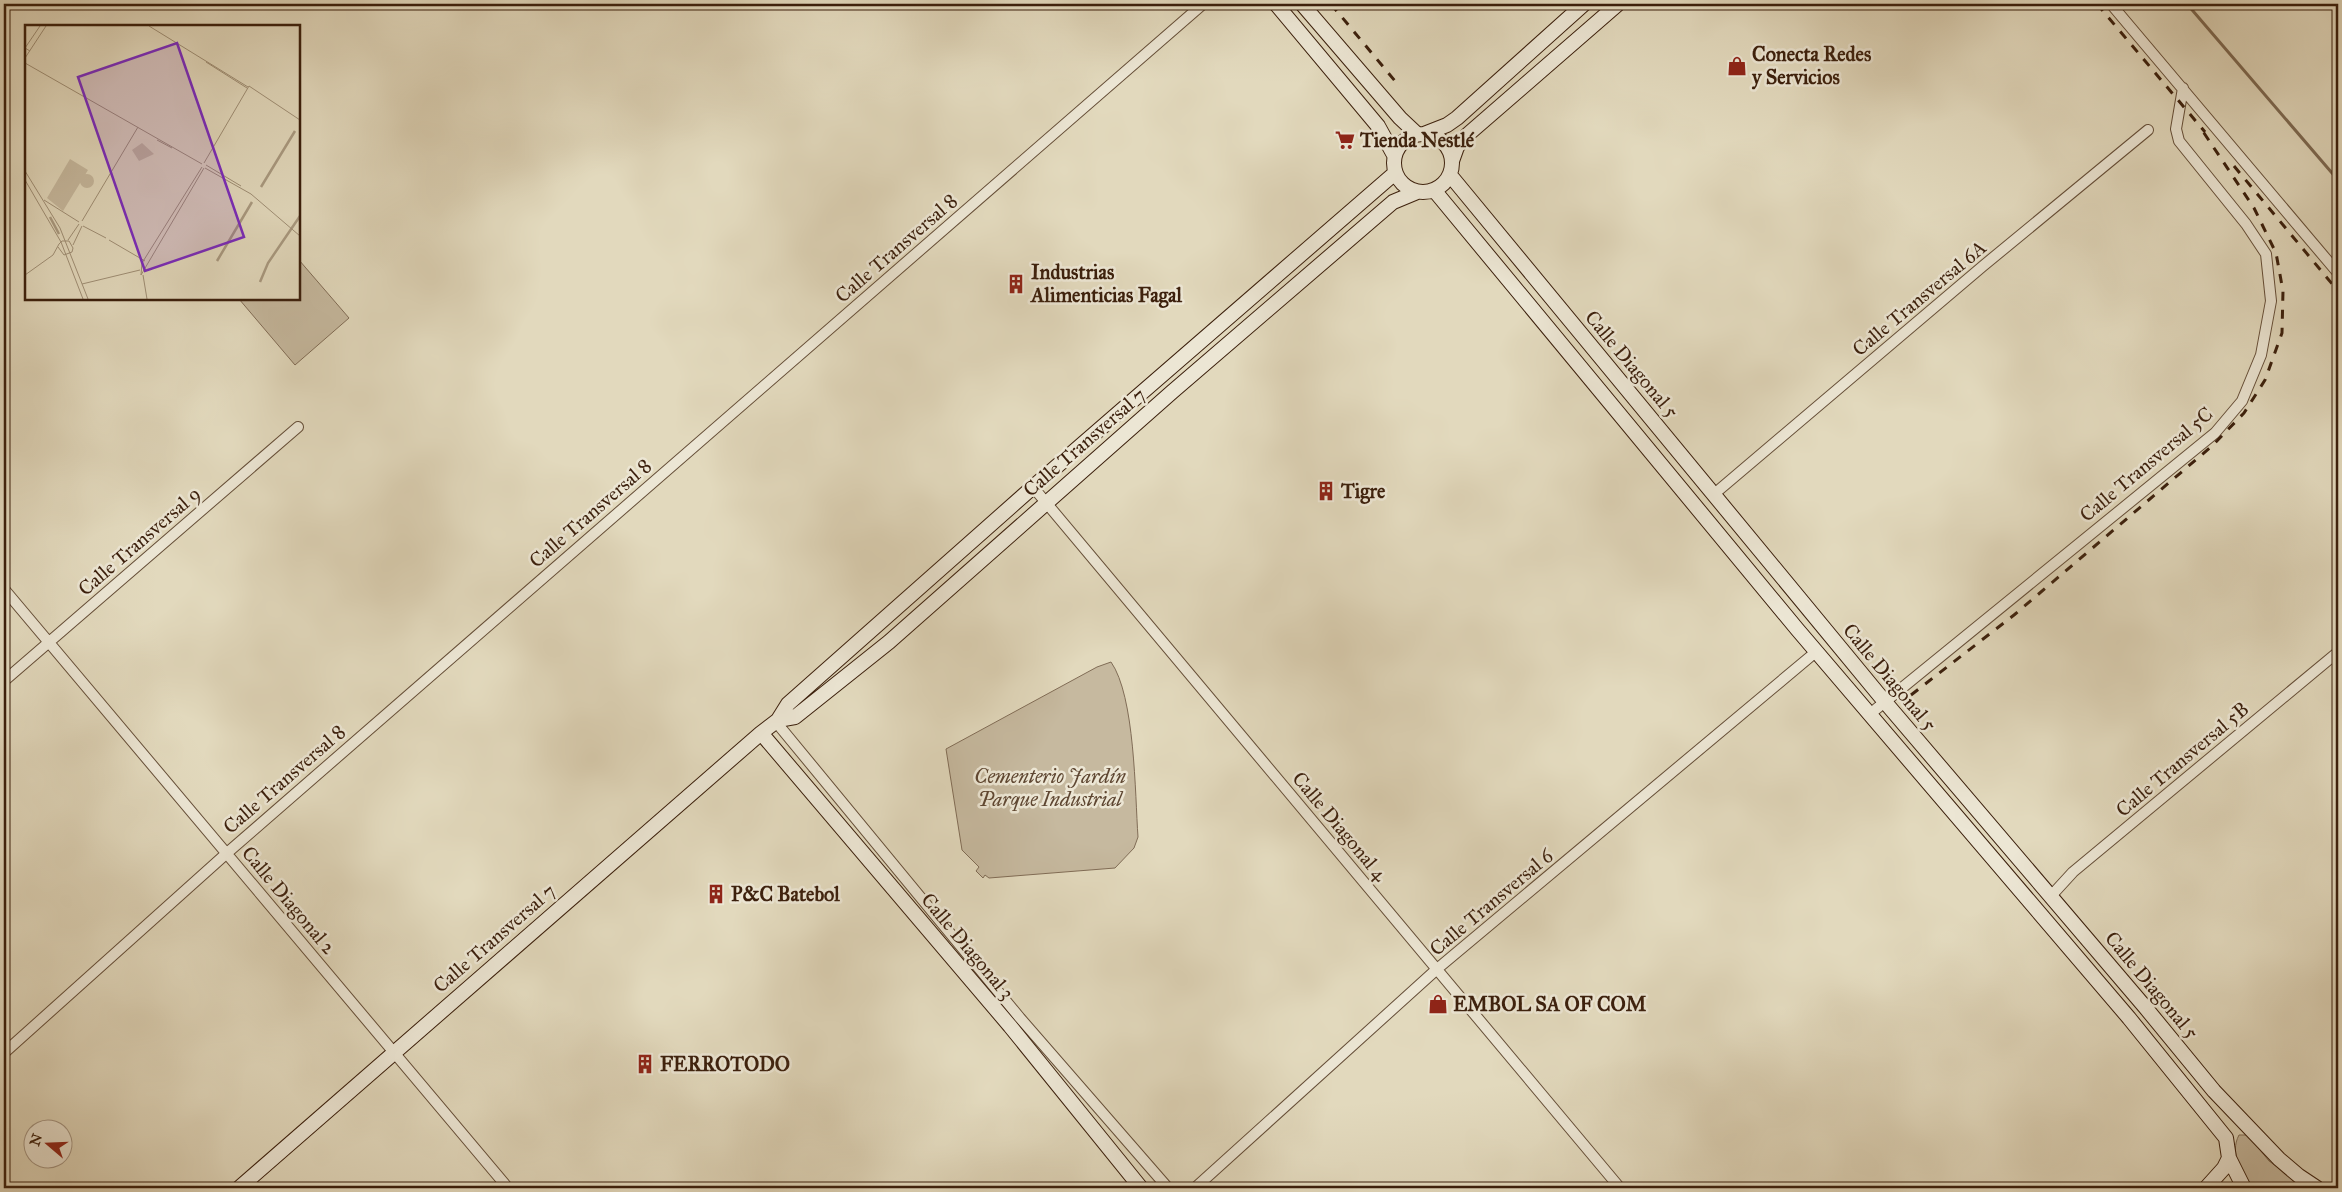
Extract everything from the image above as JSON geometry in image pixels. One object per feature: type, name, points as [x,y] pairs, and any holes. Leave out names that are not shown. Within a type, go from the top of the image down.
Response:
[{"type":"street","name":"Calle Transversal 8","points":[[4,1053],[227,853],[1203,4]]},
{"type":"street","points":[[1276,4],[1378,126],[1394,155],[1395,173],[1403,185],[1417,192],[1434,190],[1446,181],[1457,147],[1466,136],[1618,4]]},
{"type":"street","points":[[1302,4],[1400,118],[1421,134],[1432,136],[1446,145],[1451,168]]},
{"type":"street","points":[[1394,155],[1403,142],[1447,125],[1457,118],[1584,4]]},
{"type":"street","points":[[2111,4],[2338,273]]},
{"type":"street","points":[[1546,37],[1560,53]]},
{"type":"street","name":"Calle Transversal 5C","points":[[1870,714],[2214,433],[2242,401],[2261,354],[2271,301],[2266,254],[2246,224],[2179,141],[2176,129],[2183,88]]},
{"type":"street","name":"Calle Transversal 6A","points":[[1713,495],[1983,266],[2148,130]]},
{"type":"street","name":"Calle Diagonal 5","points":[[1451,168],[1713,495],[1885,702],[2145,1007],[2214,1091],[2299,1176],[2317,1188]]},
{"type":"street","name":"Calle Transversal 7","points":[[240,1188],[394,1052],[777,721],[788,704],[1033,487],[1395,173]]},
{"type":"street","name":"Calle Diagonal 5","points":[[1434,190],[1644,445],[2129,1018],[2226,1138]]},
{"type":"street","name":"Calle Transversal 7","points":[[777,721],[796,717],[889,642],[1047,502],[1393,202],[1417,192]]},
{"type":"street","points":[[1277,276],[1289,291]]},
{"type":"street","name":"Calle Transversal 9","points":[[4,681],[298,427]]},
{"type":"street","points":[[1644,445],[1662,431]]},
{"type":"street","name":"Calle Diagonal 4","points":[[1033,487],[1620,1188]]},
{"type":"street","name":"Calle Diagonal 2","points":[[4,589],[508,1188]]},
{"type":"street","name":"Calle Transversal 6","points":[[1195,1188],[1437,969],[1817,651]]},
{"type":"street","name":"Calle Transversal 5B","points":[[2051,896],[2073,872],[2338,652]]},
{"type":"street","points":[[777,721],[1009,1004],[1168,1188]]},
{"type":"street","name":"Calle Diagonal 3","points":[[761,733],[1010,1026],[1141,1188]]},
{"type":"street","points":[[1941,795],[1956,786]]},
{"type":"street","points":[[2129,1018],[2145,1007]]},
{"type":"street","points":[[2244,1188],[2229,1158],[2226,1138],[2236,1129],[2250,1129]]},
{"type":"street","points":[[2206,1188],[2224,1168],[2229,1158]]},
{"type":"green space","points":[[300,261],[349,318],[295,365],[240,300],[300,300]]},
{"type":"green space","name":"Cementerio Jardín Parque Industrial","points":[[1111,662],[1119,678],[1129,721],[1138,837],[1134,848],[1115,868],[989,878],[985,875],[983,878],[976,871],[979,867],[962,850],[946,749],[1097,667]]},
{"type":"green space","points":[[2239,1135],[2248,1135],[2269,1161],[2306,1188],[2253,1188],[2241,1169],[2236,1156],[2236,1142]]},
{"type":"waterway","points":[[2187,4],[2338,180]]},
{"type":"railway","points":[[1331,4],[1400,87]]},
{"type":"railway","points":[[2097,4],[2205,132]]},
{"type":"railway","points":[[1911,695],[2014,615],[2212,446],[2244,413],[2265,380],[2282,333],[2283,291],[2276,253],[2254,208],[2200,127]]},
{"type":"railway","points":[[2234,166],[2338,291]]},
{"type":"place","name":"Conecta Redes y Servicios","points":[[1737,66]]},
{"type":"place","name":"Tienda Nestlé","points":[[1345,140]]},
{"type":"place","name":"Industrias Alimenticias Fagal","points":[[1016,284]]},
{"type":"place","name":"Tigre","points":[[1326,491]]},
{"type":"place","name":"P&C Batebol","points":[[716,894]]},
{"type":"place","name":"EMBOL SA OF COM","points":[[1438,1004]]},
{"type":"place","name":"FERROTODO","points":[[645,1064]]}]
